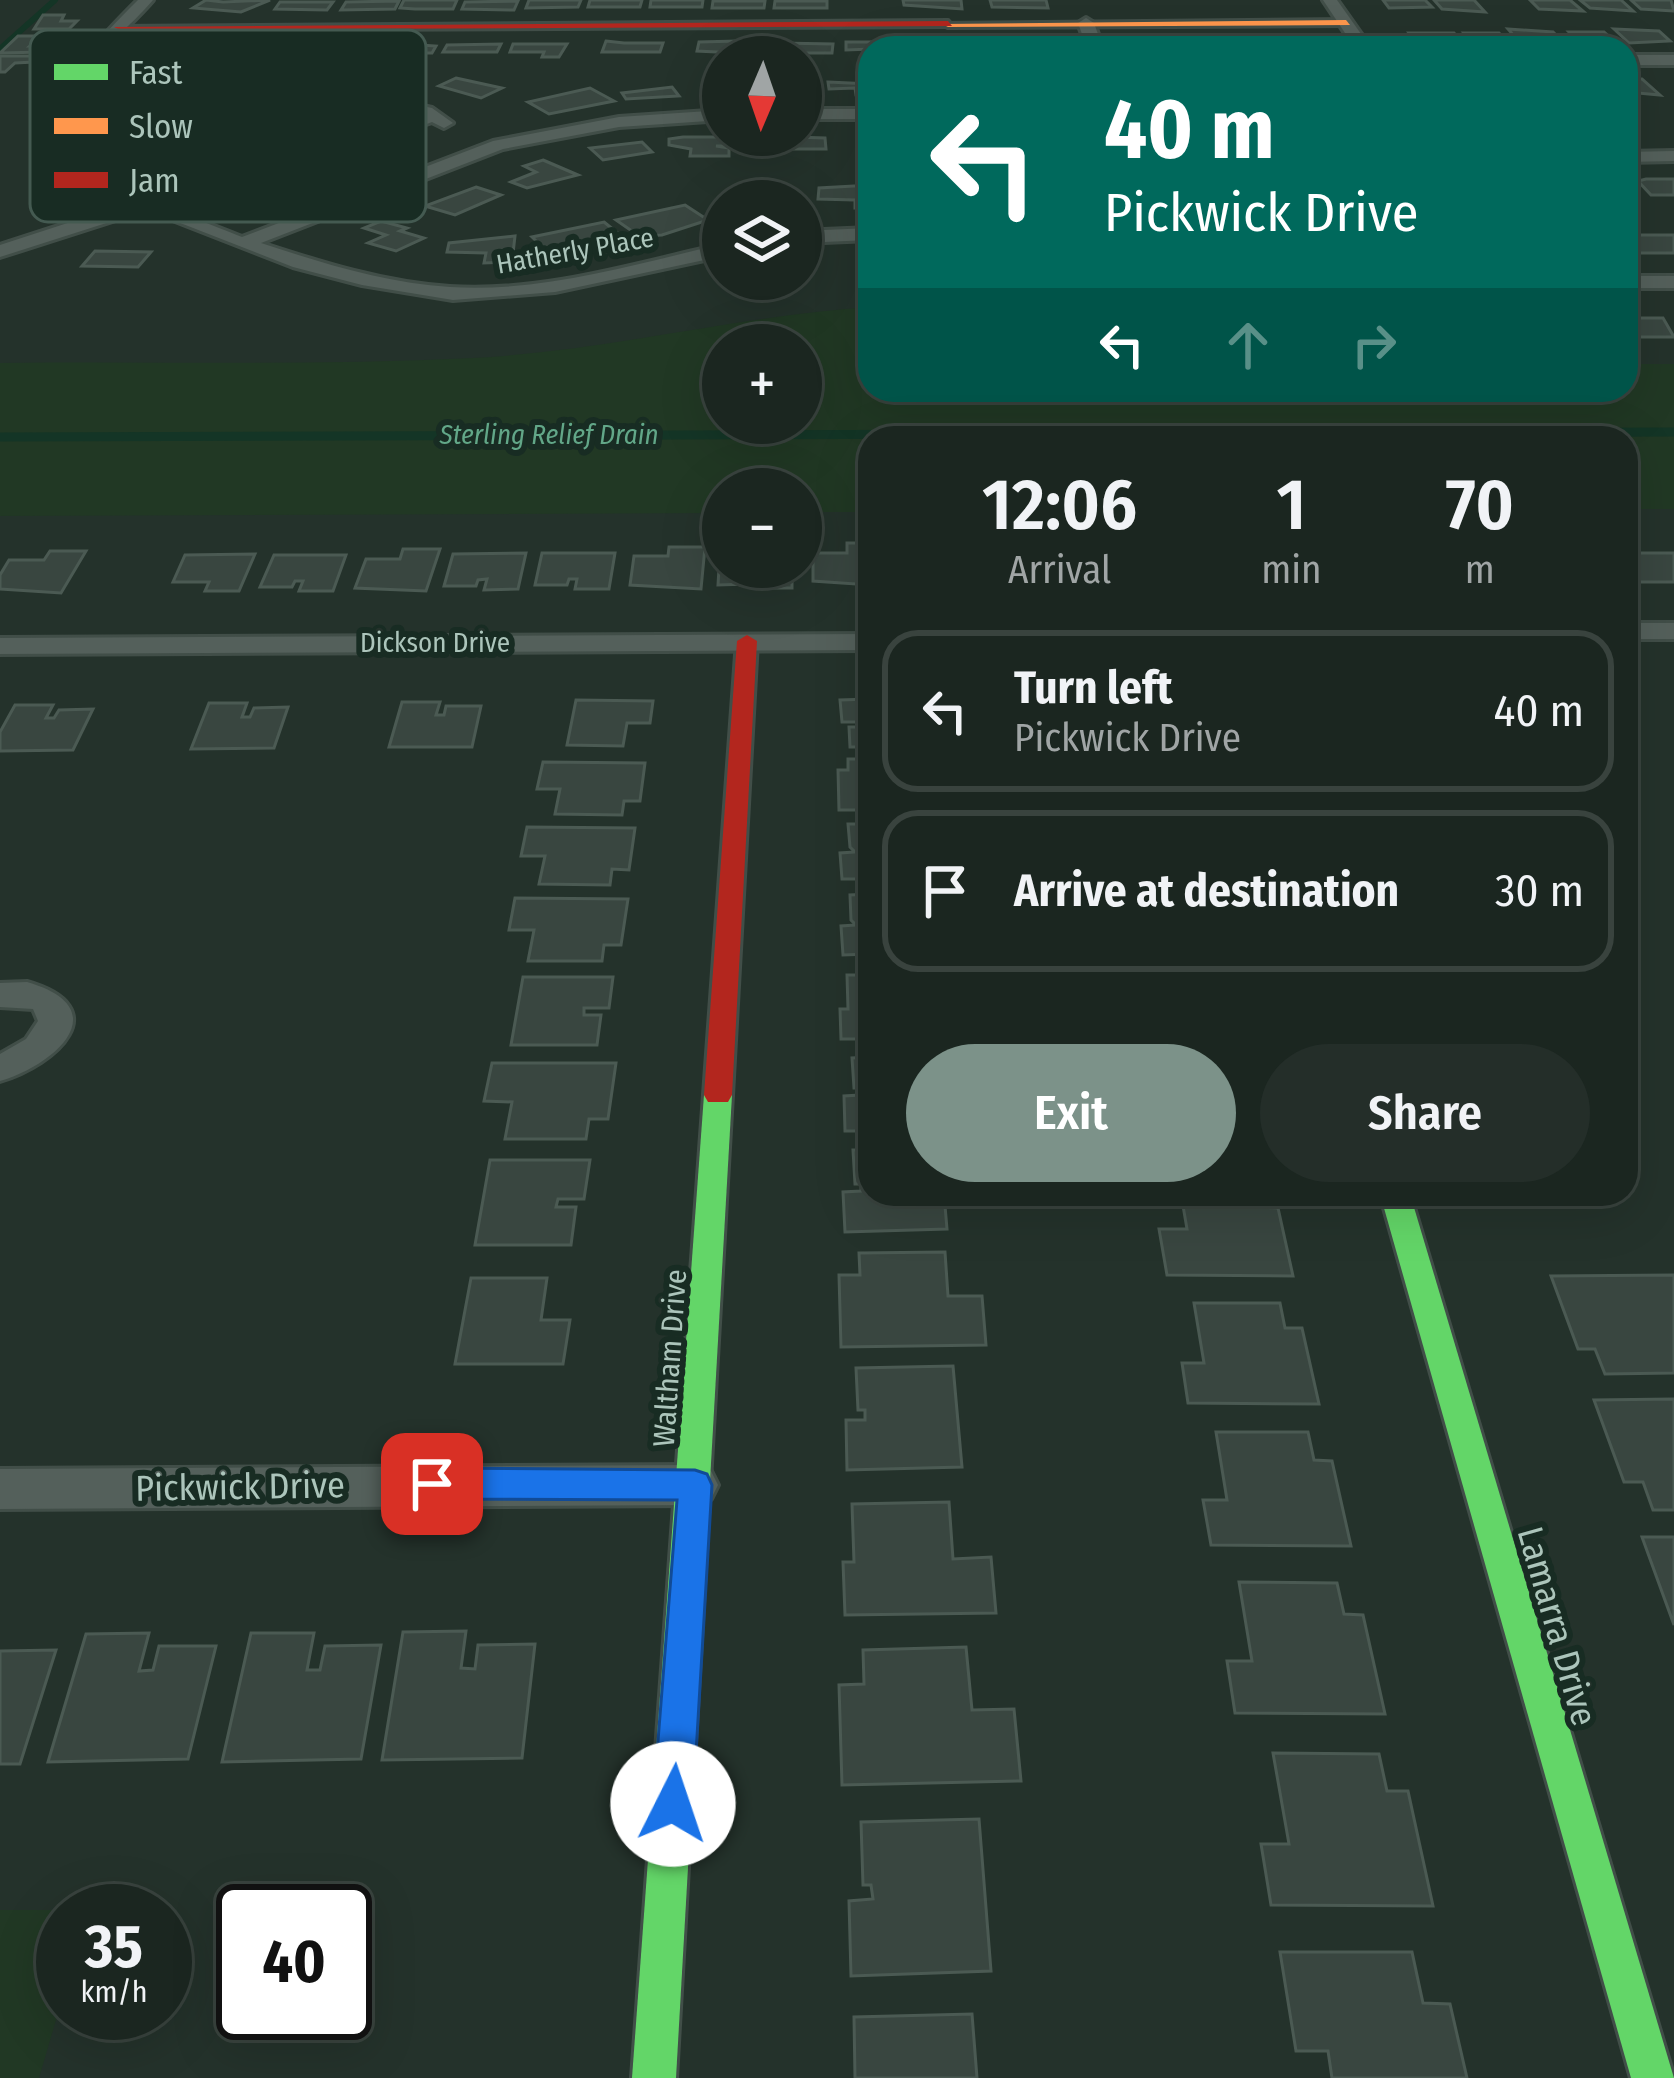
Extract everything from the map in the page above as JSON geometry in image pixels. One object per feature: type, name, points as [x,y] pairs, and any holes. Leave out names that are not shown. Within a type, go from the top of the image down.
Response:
[{"type":"street","name":"Hatherly Place","points":[[117,30],[146,0]]},
{"type":"street","points":[[120,27],[1090,36],[1338,12]]},
{"type":"street","points":[[1638,60],[1674,60]]},
{"type":"street","points":[[822,114],[858,114]]},
{"type":"street","points":[[426,173],[499,145],[619,122],[702,116]]},
{"type":"street","points":[[444,124],[499,145]]},
{"type":"street","points":[[1638,157],[1674,156]]},
{"type":"street","points":[[0,250],[89,222]]},
{"type":"street","name":"Hatherly Place","points":[[193,222],[360,281],[448,294],[541,288],[702,254]]},
{"type":"street","points":[[246,242],[298,222]]},
{"type":"street","points":[[822,236],[858,235]]},
{"type":"street","points":[[1638,282],[1674,282]]},
{"type":"street","points":[[1638,632],[1674,631]]},
{"type":"street","name":"Waltham Drive","points":[[654,2078],[747,641]]},
{"type":"street","name":"Dickson Drive","points":[[0,646],[858,641]]},
{"type":"street","points":[[0,995],[40,996],[53,1004],[58,1017],[44,1047],[0,1068]]},
{"type":"street","name":"Lamarra Drive","points":[[1399,1206],[1653,2078]]},
{"type":"street","name":"Pickwick Drive","points":[[0,1489],[695,1485]]},
{"type":"green space","name":"Sterling Relief Drain","points":[[858,308],[858,402],[1638,402],[1638,364],[1674,364],[1674,509],[1638,509],[1638,426],[858,426],[858,512],[822,512],[822,468],[702,468],[702,513],[0,516],[0,363],[473,358],[702,328],[702,444],[822,444],[822,324],[731,324]]},
{"type":"green space","points":[[0,1910],[36,1910],[36,2040],[50,2040],[39,2078],[0,2078]]},
{"type":"building","points":[[206,0],[270,0],[241,12],[193,8]]},
{"type":"building","points":[[404,0],[457,0],[453,9],[415,9],[400,8]]},
{"type":"building","points":[[529,0],[581,0],[578,7],[526,8]]},
{"type":"building","points":[[590,0],[642,0],[640,7],[588,7]]},
{"type":"building","points":[[651,0],[703,0],[702,7],[650,7]]},
{"type":"building","points":[[903,0],[961,0],[962,9],[904,5]]},
{"type":"building","points":[[990,0],[1046,0],[1048,8],[992,7]]},
{"type":"building","points":[[1383,0],[1425,0],[1432,7],[1389,8]]},
{"type":"building","points":[[1434,0],[1474,0],[1485,12],[1442,9]]},
{"type":"building","points":[[1530,0],[1570,0],[1583,11],[1539,9]]},
{"type":"building","points":[[1580,0],[1621,0],[1633,11],[1590,8]]},
{"type":"building","points":[[1631,0],[1671,0],[1674,11],[1641,9]]},
{"type":"building","points":[[399,1],[395,9],[341,10],[346,2]]},
{"type":"building","points":[[518,1],[514,10],[462,9],[465,2]]},
{"type":"building","points":[[713,1],[765,1],[764,8],[712,8]]},
{"type":"building","points":[[775,1],[827,1],[827,8],[774,8]]},
{"type":"building","points":[[280,2],[333,2],[327,10],[275,9]]},
{"type":"building","points":[[43,15],[64,15],[61,21],[77,21],[69,29],[34,29]]},
{"type":"building","points":[[1508,29],[1557,36],[1514,36]]},
{"type":"building","points":[[1614,29],[1659,31],[1670,41],[1638,43],[1638,36],[1622,36]]},
{"type":"building","points":[[1569,32],[1608,36],[1573,36]]},
{"type":"building","points":[[1409,33],[1457,36],[1411,36]]},
{"type":"building","points":[[1464,33],[1502,36],[1467,36]]},
{"type":"building","points":[[18,36],[30,36],[30,52],[0,53]]},
{"type":"building","points":[[606,41],[663,43],[660,52],[602,52]]},
{"type":"building","points":[[846,42],[858,42],[858,50],[846,50]]},
{"type":"building","points":[[501,44],[497,52],[443,52],[447,45]]},
{"type":"building","points":[[513,44],[567,44],[559,57],[542,57],[544,52],[510,52]]},
{"type":"building","points":[[822,44],[833,44],[832,53],[822,53]]},
{"type":"building","points":[[0,56],[30,56],[30,62],[15,63],[0,72]]},
{"type":"building","points":[[456,78],[502,88],[481,98],[439,86]]},
{"type":"building","points":[[1638,79],[1642,79],[1660,95],[1638,93]]},
{"type":"building","points":[[828,82],[858,83],[858,95],[855,88],[829,89]]},
{"type":"building","points":[[672,87],[679,96],[626,99],[622,93]]},
{"type":"building","points":[[590,88],[614,101],[549,114],[528,102]]},
{"type":"building","points":[[702,137],[702,156],[690,156],[691,149],[669,145],[669,139]]},
{"type":"building","points":[[642,142],[652,152],[603,160],[590,148]]},
{"type":"building","points":[[543,160],[578,175],[527,188],[511,182],[536,172],[524,166]]},
{"type":"building","points":[[1674,179],[1674,195],[1651,195],[1638,181]]},
{"type":"building","points":[[858,186],[858,208],[855,200],[822,199],[822,188]]},
{"type":"building","points":[[476,187],[501,195],[455,215],[426,206]]},
{"type":"building","points":[[685,205],[702,216],[702,222],[662,235],[639,236],[616,220]]},
{"type":"building","points":[[385,222],[424,238],[396,251],[368,243],[386,235],[364,228]]},
{"type":"building","points":[[604,222],[625,239],[576,254],[551,255],[532,237]]},
{"type":"building","points":[[1638,235],[1674,235],[1674,253],[1638,253]]},
{"type":"building","points":[[515,236],[512,262],[484,263],[486,253],[447,252],[449,243]]},
{"type":"building","points":[[95,251],[151,252],[138,267],[82,266]]},
{"type":"building","points":[[1638,318],[1663,318],[1674,337],[1638,337]]},
{"type":"building","points":[[847,543],[858,543],[858,584],[822,582],[822,553],[847,553]]},
{"type":"building","points":[[669,547],[702,547],[701,589],[630,585],[634,556],[668,556]]},
{"type":"building","points":[[403,549],[440,549],[426,591],[355,588],[366,559],[400,559]]},
{"type":"building","points":[[50,551],[86,551],[61,593],[0,589],[0,575],[9,560],[44,560]]},
{"type":"building","points":[[526,553],[518,589],[484,590],[487,579],[478,580],[476,586],[444,586],[453,554]]},
{"type":"building","points":[[542,553],[615,553],[609,589],[575,589],[577,579],[569,579],[567,585],[535,585]]},
{"type":"building","points":[[1638,553],[1674,553],[1674,582],[1638,582]]},
{"type":"building","points":[[255,554],[239,591],[205,591],[209,582],[173,582],[185,555]]},
{"type":"building","points":[[274,555],[346,555],[333,591],[299,591],[303,581],[295,581],[292,587],[260,587]]},
{"type":"building","points":[[858,699],[858,722],[842,722],[840,700]]},
{"type":"building","points":[[576,700],[653,701],[650,723],[627,723],[623,746],[567,745]]},
{"type":"building","points":[[402,702],[440,702],[436,715],[444,715],[446,706],[481,706],[472,747],[389,747]]},
{"type":"building","points":[[209,703],[247,703],[242,717],[250,717],[254,708],[288,707],[274,748],[191,749]]},
{"type":"building","points":[[15,705],[53,705],[46,718],[54,718],[59,710],[93,709],[73,750],[0,751],[0,732]]},
{"type":"building","points":[[849,727],[858,727],[858,747],[850,747]]},
{"type":"building","points":[[848,759],[858,759],[858,810],[839,810],[838,770],[848,770]]},
{"type":"building","points":[[543,762],[645,763],[640,801],[624,801],[622,815],[555,814],[560,789],[537,789]]},
{"type":"building","points":[[848,824],[858,824],[858,879],[842,879],[840,853],[855,852],[850,847]]},
{"type":"building","points":[[527,827],[635,828],[629,870],[612,869],[610,885],[539,884],[545,856],[521,856]]},
{"type":"building","points":[[850,895],[858,895],[858,954],[843,955],[841,926],[856,925],[851,920]]},
{"type":"building","points":[[515,898],[628,899],[621,945],[604,945],[602,961],[528,961],[534,930],[509,930]]},
{"type":"building","points":[[847,975],[858,975],[858,1039],[841,1039],[840,1009],[848,1009]]},
{"type":"building","points":[[523,977],[613,977],[609,1008],[584,1008],[584,1015],[601,1015],[597,1045],[511,1045]]},
{"type":"building","points":[[852,1058],[858,1058],[858,1088],[854,1088]]},
{"type":"building","points":[[492,1063],[616,1063],[608,1119],[589,1119],[586,1139],[505,1139],[512,1102],[484,1101]]},
{"type":"building","points":[[858,1095],[858,1131],[845,1131],[844,1096]]},
{"type":"building","points":[[853,1150],[858,1150],[858,1184]]},
{"type":"building","points":[[490,1160],[590,1160],[584,1199],[558,1199],[556,1207],[576,1207],[571,1245],[475,1245]]},
{"type":"building","points":[[858,1191],[858,1206],[945,1206],[947,1229],[845,1232],[843,1192]]},
{"type":"building","points":[[1183,1206],[1278,1208],[1293,1276],[1167,1275],[1159,1229],[1187,1229]]},
{"type":"building","points":[[945,1252],[948,1296],[982,1296],[986,1345],[841,1347],[839,1275],[860,1275],[859,1253]]},
{"type":"building","points":[[1674,1275],[1674,1373],[1605,1374],[1595,1349],[1578,1349],[1551,1276]]},
{"type":"building","points":[[471,1278],[547,1278],[541,1320],[570,1320],[563,1364],[455,1364]]},
{"type":"building","points":[[1194,1303],[1280,1303],[1285,1328],[1302,1328],[1319,1404],[1188,1403],[1182,1363],[1204,1363]]},
{"type":"building","points":[[953,1366],[962,1467],[847,1470],[846,1420],[865,1420],[865,1410],[858,1410],[856,1368]]},
{"type":"building","points":[[1674,1399],[1674,1510],[1653,1510],[1643,1482],[1624,1482],[1594,1400]]},
{"type":"building","points":[[1216,1432],[1308,1432],[1314,1460],[1332,1461],[1351,1546],[1211,1545],[1203,1500],[1227,1500]]},
{"type":"building","points":[[949,1502],[953,1559],[991,1557],[996,1613],[845,1615],[843,1562],[854,1562],[852,1504]]},
{"type":"building","points":[[1642,1537],[1674,1537],[1674,1625]]},
{"type":"building","points":[[1239,1582],[1337,1583],[1344,1614],[1363,1615],[1385,1714],[1235,1713],[1227,1661],[1252,1661]]},
{"type":"building","points":[[466,1631],[461,1668],[475,1669],[478,1645],[535,1644],[522,1758],[382,1760],[403,1632]]},
{"type":"building","points":[[149,1633],[139,1671],[153,1670],[159,1646],[216,1646],[188,1759],[48,1762],[86,1634]]},
{"type":"building","points":[[251,1633],[314,1633],[307,1670],[320,1670],[325,1646],[381,1645],[361,1759],[222,1762]]},
{"type":"building","points":[[966,1647],[972,1710],[1014,1709],[1021,1781],[842,1785],[839,1685],[864,1684],[863,1650]]},
{"type":"building","points":[[56,1650],[20,1764],[0,1764],[0,1651]]},
{"type":"building","points":[[1273,1753],[1379,1754],[1387,1791],[1408,1791],[1433,1906],[1271,1905],[1261,1844],[1289,1844]]},
{"type":"building","points":[[979,1819],[991,1971],[851,1976],[849,1901],[873,1899],[871,1885],[863,1885],[861,1822]]},
{"type":"building","points":[[1280,1952],[1412,1952],[1423,2003],[1450,2004],[1467,2078],[1332,2078],[1328,2051],[1296,2051]]},
{"type":"building","points":[[972,2014],[977,2078],[855,2078],[854,2017]]},
{"type":"waterway","points":[[0,49],[55,0]]},
{"type":"waterway","name":"Sterling Relief Drain","points":[[1638,432],[1674,432]]},
{"type":"waterway","name":"Sterling Relief Drain","points":[[0,437],[858,434]]},
{"type":"traffic: fast","points":[[654,2078],[718,1095]]},
{"type":"traffic: fast","points":[[1399,1206],[1653,2078]]},
{"type":"traffic: slow","points":[[948,24],[1346,23]]},
{"type":"traffic: jam","points":[[120,27],[948,24]]},
{"type":"traffic: jam","points":[[718,1095],[747,641]]},
{"type":"route","points":[[432,1484],[695,1485],[673,1804]]}]
